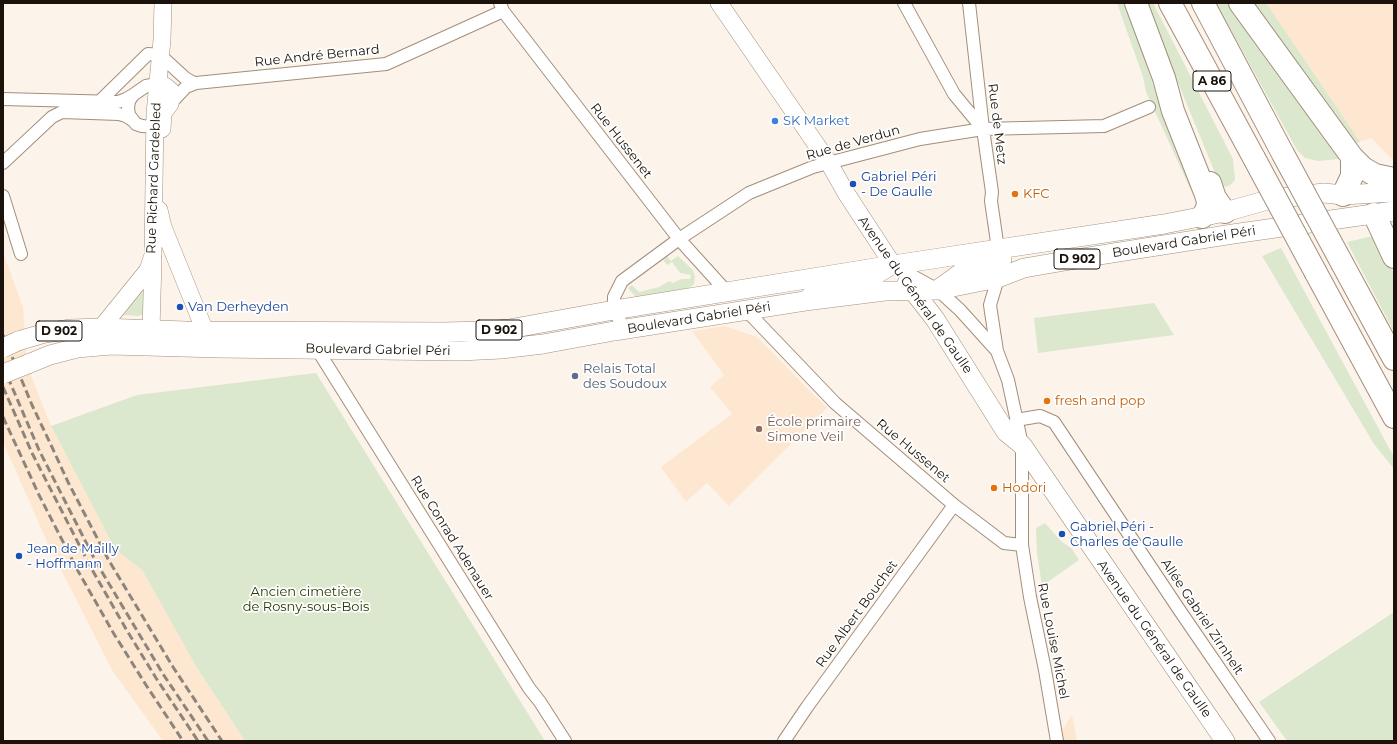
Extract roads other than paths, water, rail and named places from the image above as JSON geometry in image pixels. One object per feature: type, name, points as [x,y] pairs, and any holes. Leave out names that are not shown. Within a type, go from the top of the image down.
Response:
[{"type":"highway","points":[[1136,3],[1164,78],[1173,111],[1208,201],[1208,209],[1202,217]]},
{"type":"highway","name":"A 86","points":[[1170,3],[1394,416]]},
{"type":"highway","name":"A 86","points":[[1203,3],[1394,359]]},
{"type":"highway","points":[[1240,3],[1352,157],[1363,168],[1375,175],[1394,180]]},
{"type":"highway","points":[[1164,78],[1181,108],[1215,198],[1225,212]]},
{"type":"highway","points":[[1343,195],[1352,176],[1352,157]]},
{"type":"highway","points":[[1384,213],[1394,257]]},
{"type":"main road","name":"Rue Richard Gardebled","points":[[163,3],[157,84],[159,208],[163,227],[205,331]]},
{"type":"main road","name":"Avenue du Général de Gaulle","points":[[719,3],[828,163],[893,265],[932,315],[1006,432],[1022,445],[1225,741]]},
{"type":"main road","name":"Rue Richard Gardebled","points":[[101,328],[148,270],[153,255],[158,127],[163,113],[170,104],[172,98],[171,91],[165,86],[157,84]]},
{"type":"main road","name":"Boulevard Gabriel Péri","points":[[3,374],[50,355],[77,348],[111,345],[205,331],[436,332],[509,329],[614,310],[893,265],[1164,224],[1225,212],[1270,200],[1324,193],[1343,195],[1394,192]]},
{"type":"main road","points":[[1314,222],[1343,195],[1384,213]]},
{"type":"main road","points":[[1225,212],[1247,232]]},
{"type":"main road","name":"Boulevard Gabriel Péri","points":[[11,344],[45,333],[101,328],[190,347],[460,350],[501,349],[543,344],[805,301],[885,291],[938,290],[998,278],[1024,268],[1247,232],[1384,213]]},
{"type":"main road","points":[[932,315],[938,290],[968,268],[1012,256],[1109,238],[1131,229]]},
{"type":"main road","points":[[152,338],[153,255]]},
{"type":"main road","points":[[805,301],[816,290],[866,282],[893,265]]},
{"type":"main road","points":[[190,347],[204,340],[205,331]]},
{"type":"street","points":[[904,3],[954,94],[983,129]]},
{"type":"street","name":"Rue de Metz","points":[[969,3],[983,129],[992,192],[991,201],[998,249]]},
{"type":"street","name":"Rue André Bernard","points":[[170,104],[186,87],[196,83],[386,64],[501,7]]},
{"type":"street","name":"Rue Hussenet","points":[[501,7],[679,239],[727,292]]},
{"type":"street","points":[[99,102],[145,56],[150,54],[160,55],[185,78],[196,83]]},
{"type":"street","points":[[3,99],[118,102],[133,95],[146,86],[157,84]]},
{"type":"street","points":[[132,120],[129,115],[128,108],[129,101],[133,95]]},
{"type":"street","name":"Rue de Verdun","points":[[614,310],[614,296],[622,281],[679,239],[748,193],[813,167],[920,138],[983,129],[1104,126],[1149,107]]},
{"type":"street","points":[[3,163],[52,117],[62,112],[119,114],[126,116],[136,124],[142,126],[158,127]]},
{"type":"street","points":[[3,196],[21,254]]},
{"type":"street","points":[[893,265],[938,290],[960,310],[997,351]]},
{"type":"street","points":[[998,278],[990,305],[997,351],[1008,380],[1022,445]]},
{"type":"street","points":[[614,310],[625,330]]},
{"type":"street","name":"Rue Hussenet","points":[[746,310],[835,403],[954,505],[1004,543],[1022,545]]},
{"type":"street","name":"Rue Conrad Adenauer","points":[[317,349],[529,688],[540,702],[565,741]]},
{"type":"street","name":"Allée Gabriel Zirnhelt","points":[[1016,420],[1040,416],[1054,422],[1269,741]]},
{"type":"street","name":"Rue Louise Michel","points":[[1022,445],[1022,545],[1030,597],[1045,670],[1057,741]]},
{"type":"street","name":"Rue Albert Bouchet","points":[[784,741],[807,707],[954,505]]},
{"type":"railway","points":[[3,335],[32,405],[68,482],[108,559],[173,667],[222,741]]},
{"type":"railway","points":[[3,366],[39,450],[96,562],[163,674],[208,741]]},
{"type":"railway","points":[[3,387],[32,453],[90,566],[156,678],[198,741]]},
{"type":"railway","points":[[3,417],[39,495],[78,571],[114,634],[183,741]]},
{"type":"place","name":"SK Market","points":[[775,121]]},
{"type":"place","name":"Gabriel Péri - De Gaulle","points":[[853,184]]},
{"type":"place","name":"KFC","points":[[1015,194]]},
{"type":"place","name":"Van Derheyden","points":[[180,307]]},
{"type":"place","name":"Relais Total des Soudoux","points":[[575,376]]},
{"type":"place","name":"fresh and pop","points":[[1047,401]]},
{"type":"place","name":"École primaire Simone Veil","points":[[759,429]]},
{"type":"place","name":"Hodori","points":[[994,488]]},
{"type":"place","name":"Gabriel Péri - Charles de Gaulle","points":[[1062,534]]},
{"type":"place","name":"Jean de Mailly - Hoffmann","points":[[19,556]]},
{"type":"park label","name":"Ancien cimetière de Rosny-sous-Bois","points":[[306,600]]}]
